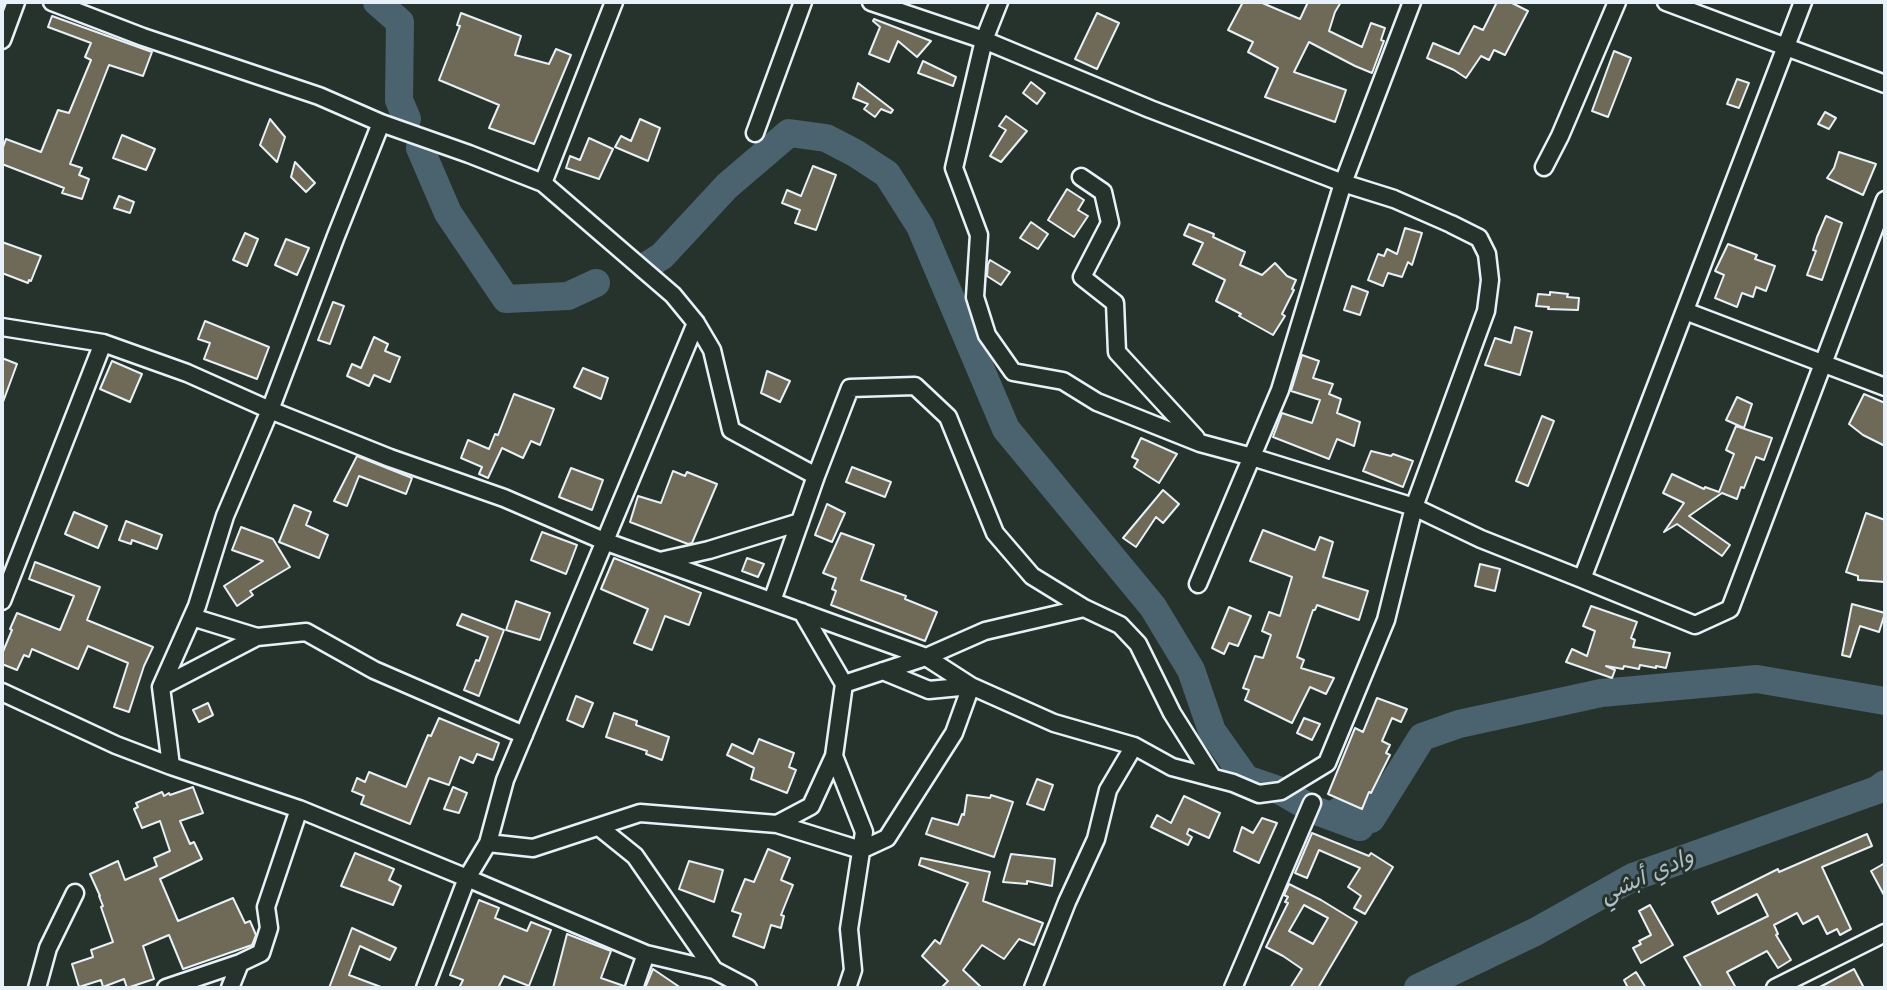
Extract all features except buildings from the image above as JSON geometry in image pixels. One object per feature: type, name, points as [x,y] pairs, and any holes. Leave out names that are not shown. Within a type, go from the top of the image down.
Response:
[{"type":"street","points":[[2,40],[16,2]]},
{"type":"street","points":[[52,2],[143,37],[319,96],[381,123],[469,153],[543,183],[673,295],[696,323],[712,350],[731,430],[816,476]]},
{"type":"street","points":[[543,183],[614,2]]},
{"type":"street","points":[[755,133],[803,2]]},
{"type":"street","points":[[2,327],[103,343],[187,373],[270,410],[390,458],[504,498],[604,541],[926,657],[971,686],[1055,723],[1134,746],[1172,767],[1233,783],[1259,794],[1281,791],[1327,763],[1386,620],[1414,507],[1486,311],[1490,281],[1487,254],[1479,238],[1394,199],[1343,183],[984,40],[871,2]]},
{"type":"street","points":[[999,2],[984,40],[954,168],[979,234],[975,296],[987,335],[1013,372],[1063,381],[1097,402],[1200,443],[1414,507],[1481,539],[1695,625],[1730,609],[1885,200]]},
{"type":"street","points":[[1198,584],[1280,390],[1343,183],[1412,2]]},
{"type":"street","points":[[1544,167],[1617,2]]},
{"type":"street","points":[[1666,2],[1885,84]]},
{"type":"street","points":[[1582,579],[1803,2]]},
{"type":"street","points":[[171,766],[161,687],[197,606],[225,516],[270,410],[381,123]]},
{"type":"street","points":[[1081,177],[1103,192],[1110,223],[1082,277],[1115,303],[1117,352],[1200,443]]},
{"type":"street","points":[[1685,311],[1885,387]]},
{"type":"street","points":[[425,988],[467,878],[488,843],[505,780],[696,323]]},
{"type":"street","points":[[2,601],[103,343]]},
{"type":"street","points":[[772,601],[850,388],[915,386],[948,417],[995,533],[1032,576],[1084,608],[1120,625],[1138,643],[1172,713],[1213,778]]},
{"type":"street","points":[[660,561],[709,550],[800,522]]},
{"type":"street","points":[[844,684],[926,657],[985,631],[1084,608]]},
{"type":"street","points":[[777,824],[811,806],[834,756],[844,684],[802,612]]},
{"type":"street","points":[[192,617],[257,637]]},
{"type":"street","points":[[161,687],[257,637],[306,632],[374,670],[524,735]]},
{"type":"street","points":[[883,671],[929,690],[971,686]]},
{"type":"street","points":[[488,843],[533,848],[640,813],[777,824],[861,850],[887,838],[954,733],[971,686]]},
{"type":"street","points":[[2,692],[116,745],[299,808],[646,954],[714,970],[748,988]]},
{"type":"street","points":[[1033,988],[1067,902],[1096,839],[1108,790],[1134,746]]},
{"type":"street","points":[[834,756],[864,832],[849,929],[853,970],[847,988]]},
{"type":"street","points":[[1233,988],[1312,803]]},
{"type":"street","points":[[166,988],[240,963],[261,953],[270,928],[265,907],[299,808]]},
{"type":"street","points":[[598,827],[635,856],[714,970]]},
{"type":"street","points":[[37,988],[48,948],[75,893]]},
{"type":"street","points":[[1775,988],[1885,933]]},
{"type":"street","points":[[634,988],[646,954]]},
{"type":"street","points":[[230,988],[240,963]]},
{"type":"waterway","points":[[377,2],[400,22],[399,100],[407,119]]},
{"type":"waterway","points":[[645,267],[662,256],[727,186],[789,133],[826,138],[887,174],[920,226],[1006,429],[1153,607],[1191,670],[1212,731],[1246,779],[1281,791],[1314,810],[1360,827]]},
{"type":"waterway","points":[[420,148],[448,213],[506,299],[568,296],[596,283]]},
{"type":"waterway","points":[[1339,811],[1371,819],[1422,737],[1459,724],[1601,693],[1757,679],[1885,701]]},
{"type":"waterway","name":"وادي أبشي","points":[[1418,988],[1535,932],[1633,877],[1877,790],[1885,784]]}]
